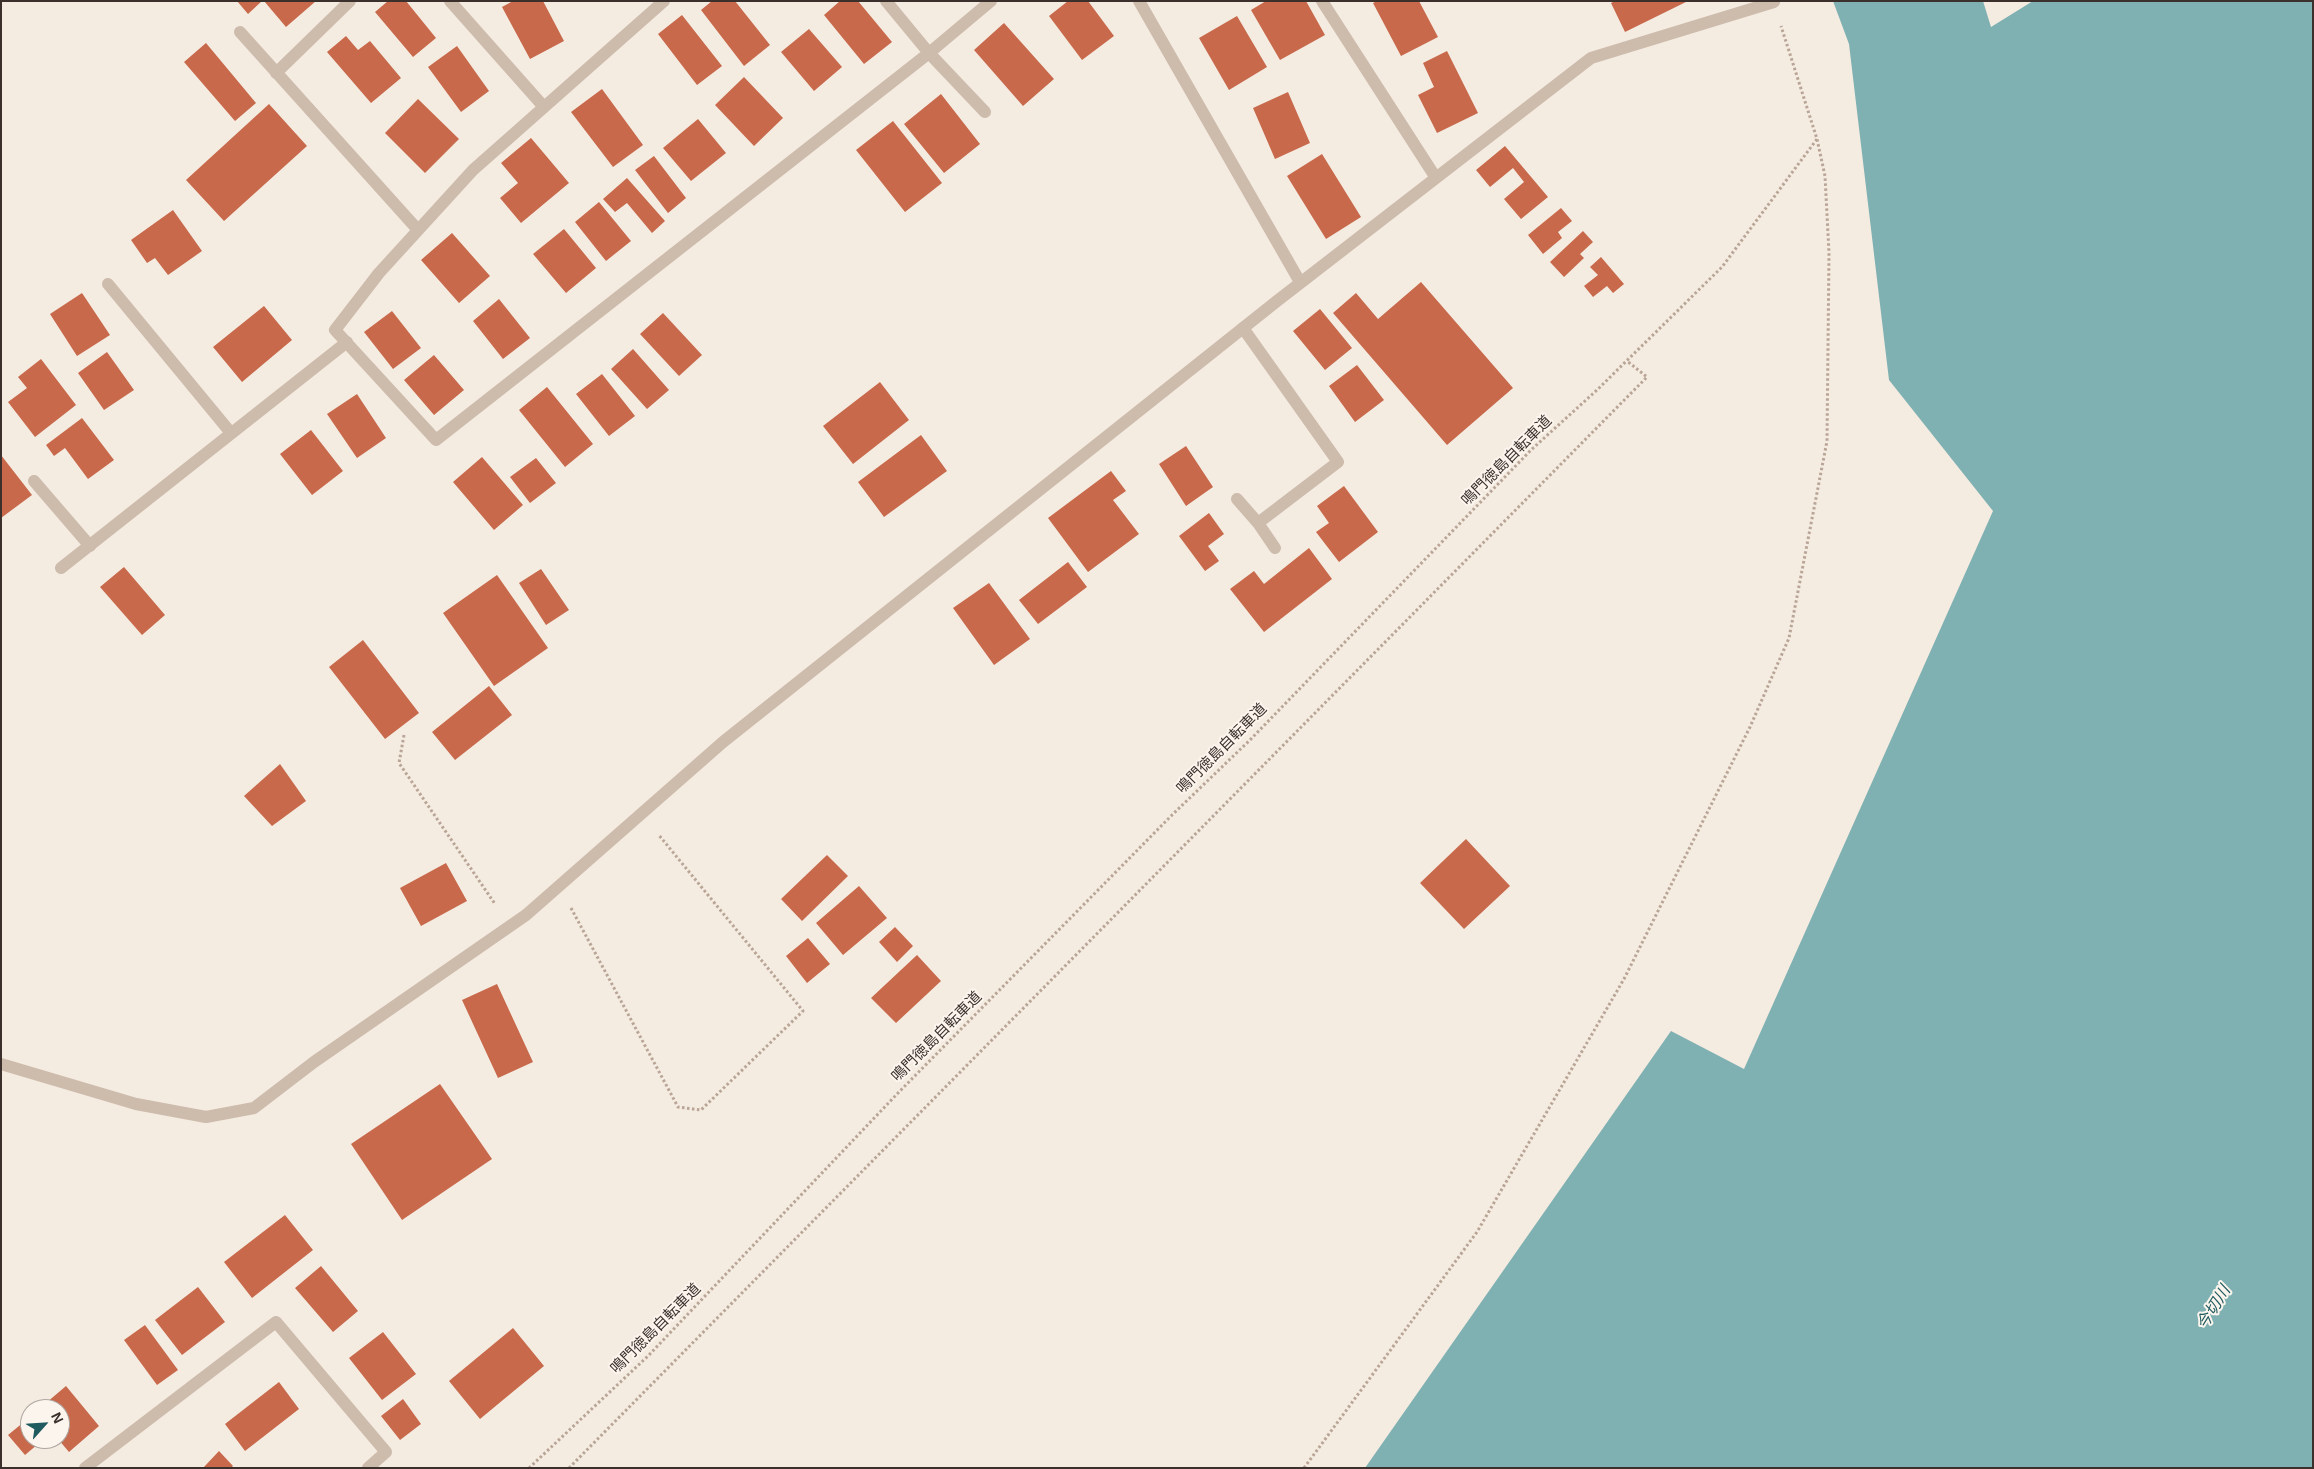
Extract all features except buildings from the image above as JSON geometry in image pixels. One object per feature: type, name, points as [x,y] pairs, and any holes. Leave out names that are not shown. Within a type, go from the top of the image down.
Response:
[{"type":"street","points":[[276,73],[350,1]]},
{"type":"street","points":[[450,1],[544,107]]},
{"type":"street","points":[[886,1],[929,53],[986,112]]},
{"type":"street","points":[[661,2],[473,170],[379,273],[335,330],[436,440],[929,53],[991,1]]},
{"type":"street","points":[[1139,1],[1300,282]]},
{"type":"street","points":[[1322,1],[1436,178]]},
{"type":"street","points":[[1,1064],[136,1104],[206,1117],[254,1108],[314,1062],[510,926],[559,886],[723,742],[1300,282],[1591,58],[1774,2]]},
{"type":"street","points":[[240,32],[418,230]]},
{"type":"street","points":[[108,284],[231,434]]},
{"type":"street","points":[[1243,328],[1338,462],[1258,523]]},
{"type":"street","points":[[61,568],[347,342]]},
{"type":"street","points":[[34,481],[90,546]]},
{"type":"street","points":[[1237,499],[1258,523],[1275,548]]},
{"type":"street","points":[[85,1468],[276,1322],[386,1452],[368,1468]]},
{"type":"path","points":[[1304,1468],[1477,1232],[1487,1215],[1624,979],[1750,726],[1789,638],[1827,441],[1829,253],[1825,176],[1817,140],[1774,2]]},
{"type":"path","name":"鳴門徳島自転車道","points":[[529,1468],[648,1356],[905,1085],[1172,815],[1250,740],[1530,450],[1627,361],[1722,267],[1817,140]]},
{"type":"path","points":[[569,1468],[1648,376],[1627,361]]},
{"type":"path","points":[[404,735],[399,763],[510,926]]},
{"type":"path","points":[[559,886],[678,1107],[701,1110],[803,1011],[642,814]]},
{"type":"water","name":"今切川","points":[[1833,1],[1983,1],[1991,27],[2033,1],[2313,1],[2313,1468],[1365,1468],[1671,1031],[1744,1069],[1993,511],[1889,380],[1849,44]]}]
